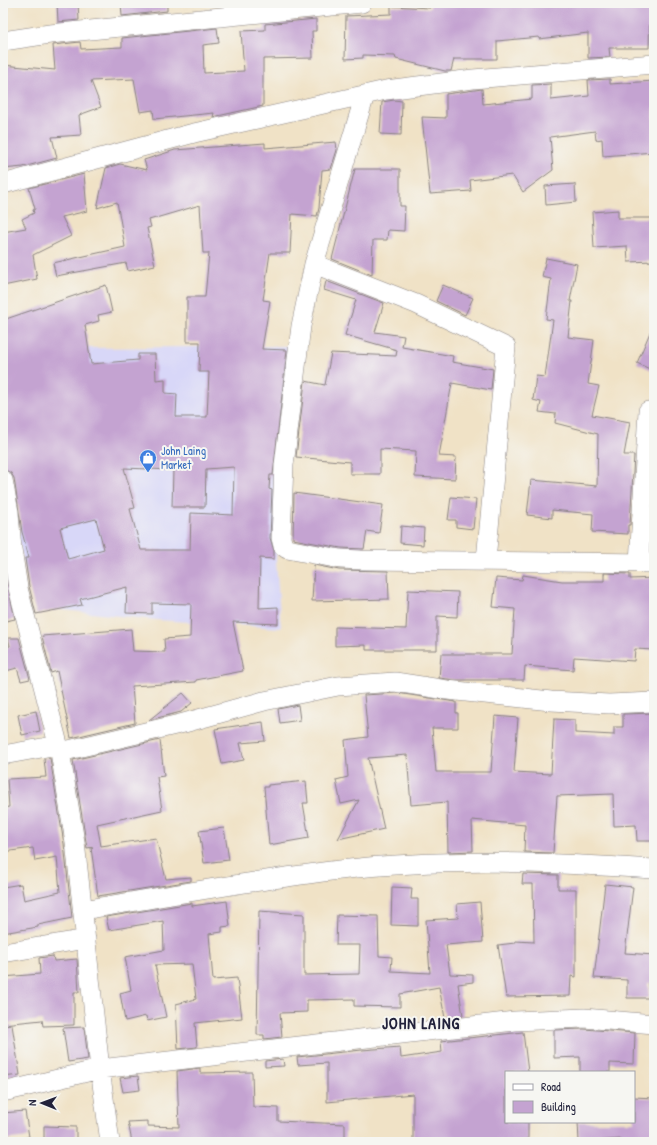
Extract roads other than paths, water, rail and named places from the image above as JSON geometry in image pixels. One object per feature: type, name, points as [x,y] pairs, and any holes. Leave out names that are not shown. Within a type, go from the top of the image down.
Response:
[{"type":"street","points":[[3,41],[50,34],[362,3]]},
{"type":"street","points":[[3,184],[194,133],[386,90],[472,79],[654,64]]},
{"type":"street","points":[[365,95],[314,264],[301,326],[284,464],[281,538],[283,546],[287,549],[340,559],[401,562],[486,560],[646,563],[648,411],[654,412]]},
{"type":"street","points":[[314,264],[416,304],[506,347],[486,560]]},
{"type":"street","points":[[3,480],[9,512],[8,550],[59,748],[75,842],[100,1069],[110,1142]]},
{"type":"street","points":[[3,755],[59,748],[184,723],[264,701],[345,685],[395,682],[447,690],[551,701],[609,704],[654,702]]},
{"type":"street","points":[[82,910],[340,870],[408,865],[587,865],[654,868]]},
{"type":"street","points":[[3,953],[86,939]]},
{"type":"street","points":[[3,1092],[100,1069],[515,1021],[584,1018],[654,1024]]},
{"type":"place","name":"John Laing Market","points":[[148,473]]},
{"type":"district","name":"JOHN LAING","points":[[421,1023]]}]
